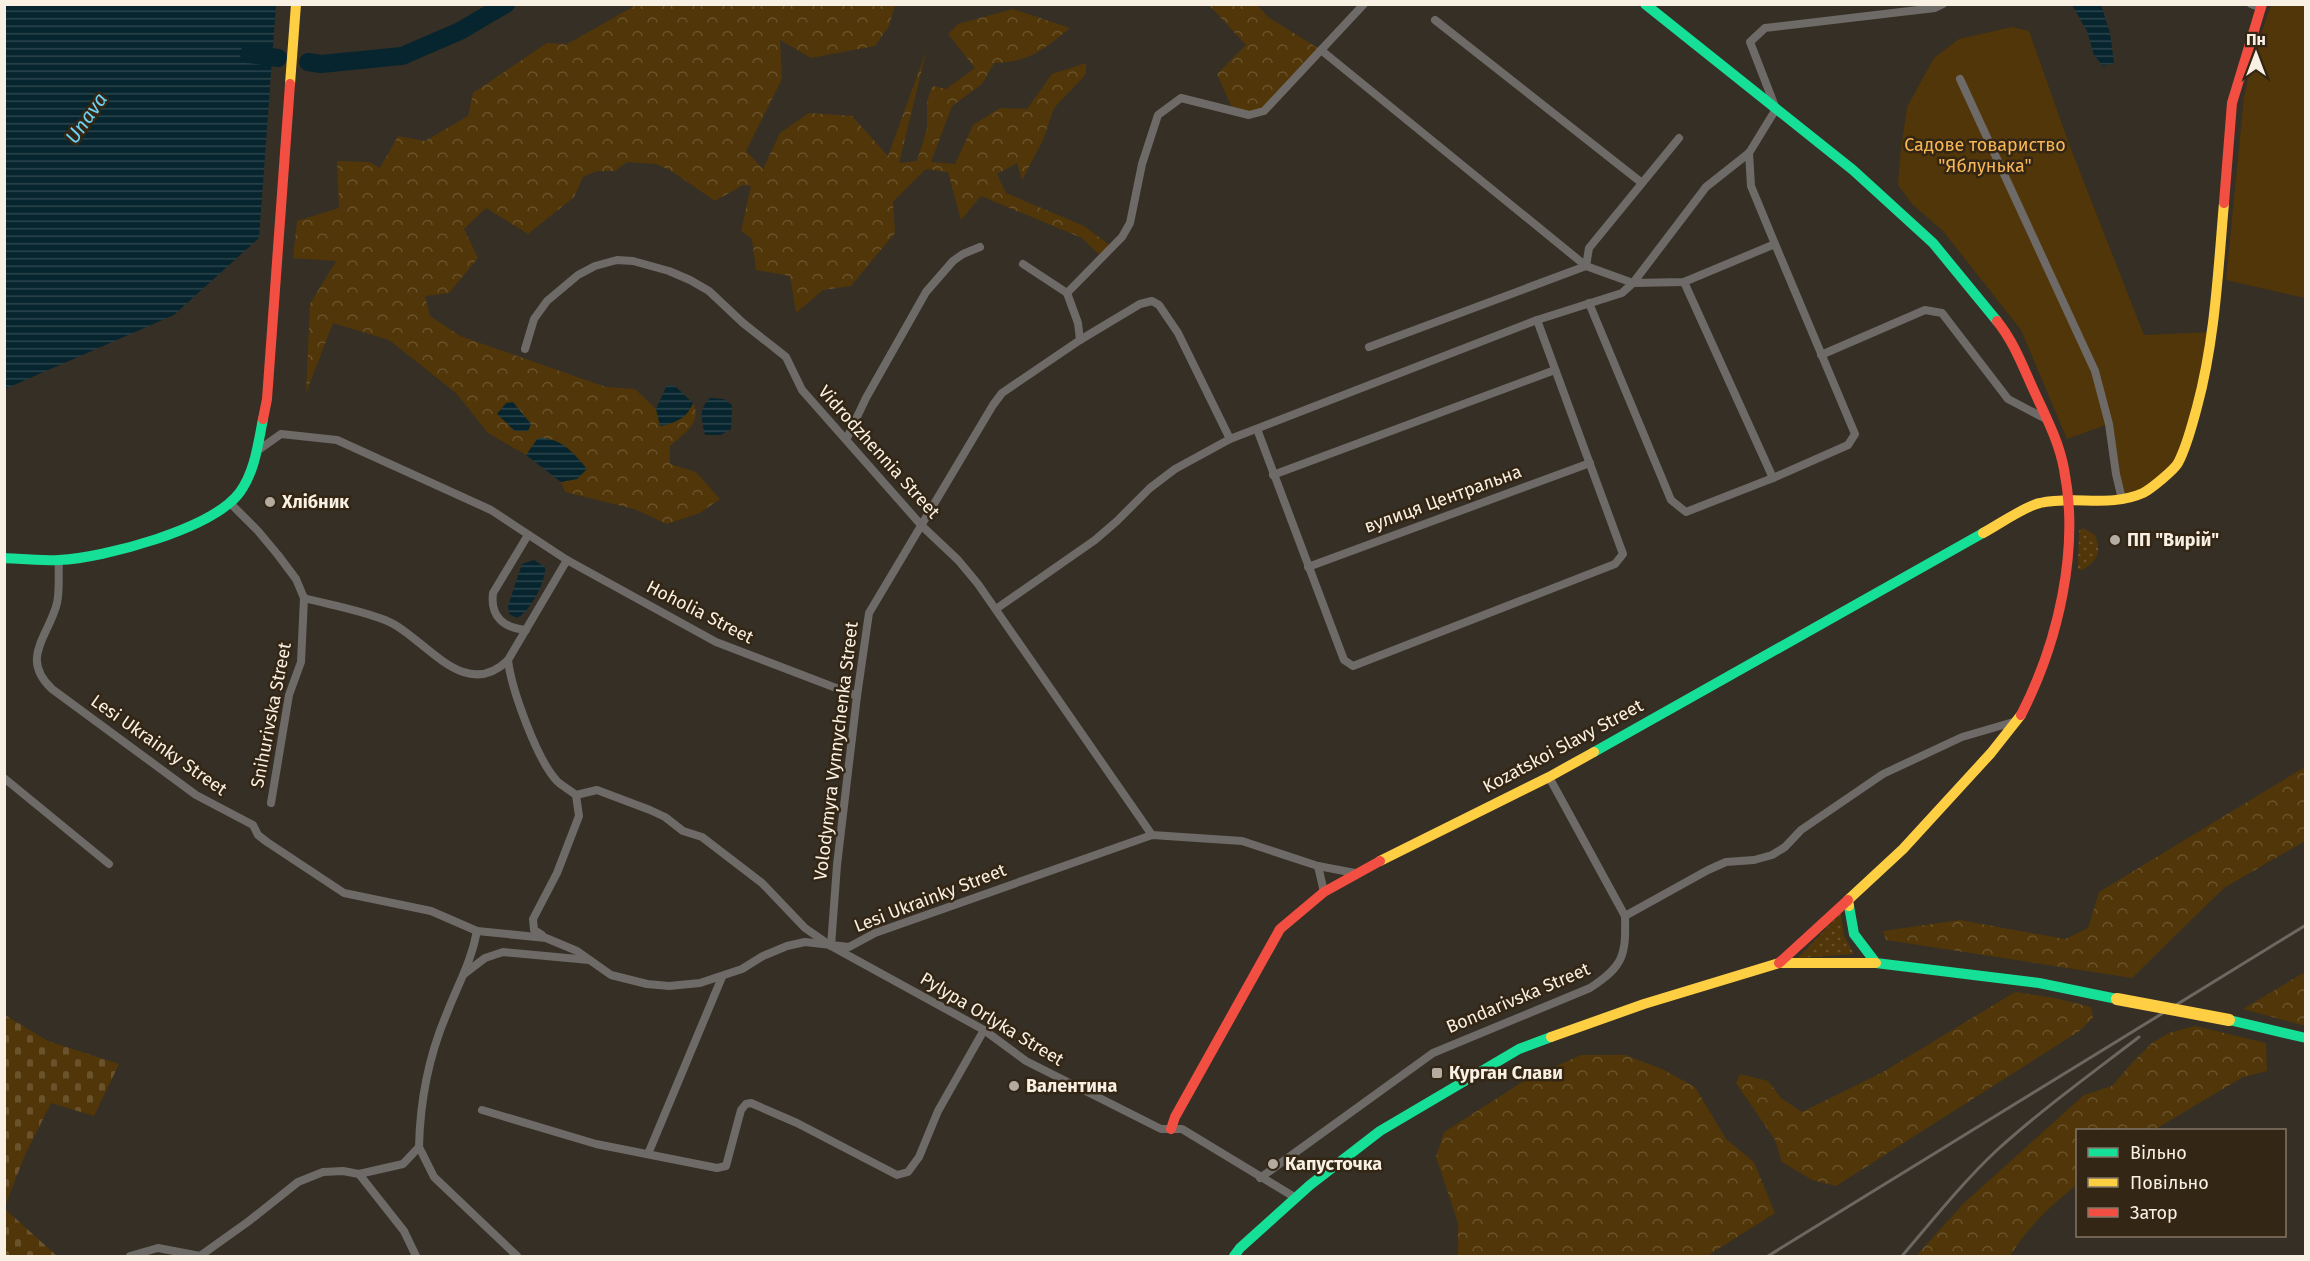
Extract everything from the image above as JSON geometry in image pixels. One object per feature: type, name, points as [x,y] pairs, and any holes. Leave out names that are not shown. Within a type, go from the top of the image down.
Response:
[{"type":"main road","points":[[4,558],[59,560],[92,555],[165,537],[197,523],[230,503],[240,492],[252,471],[267,399],[296,4]]},
{"type":"main road","points":[[1645,4],[1853,170],[1933,243],[2010,337],[2055,438],[2068,499],[2068,554],[2065,588],[2057,625],[2049,653],[2018,721],[1903,849],[1779,963]]},
{"type":"main road","name":"Kozatskoi Slavy Street","points":[[1171,1129],[1175,1117],[1280,929],[1324,892],[1355,873],[1549,777],[2037,503],[2068,499],[2097,502],[2122,499],[2145,492],[2177,465],[2201,398],[2213,332],[2232,102],[2258,6]]},
{"type":"main road","points":[[1848,900],[1854,934],[1876,963]]},
{"type":"main road","points":[[1234,1257],[1240,1248],[1296,1198],[1380,1131],[1519,1049],[1644,1004],[1779,963],[1876,963],[2039,983],[2229,1020],[2306,1038]]},
{"type":"street","points":[[1067,293],[1122,237],[1130,223],[1142,164],[1158,115],[1181,98],[1248,115],[1264,111],[1364,4]]},
{"type":"street","points":[[996,609],[1095,540],[1150,488],[1175,469],[1230,439],[1537,320],[1622,293],[1633,283],[1706,187],[1749,153],[1776,109],[1749,42],[1765,28],[1935,8],[1943,4]]},
{"type":"street","points":[[1436,20],[1642,183]]},
{"type":"street","points":[[1321,50],[1586,266],[1633,283],[1684,282],[1774,244]]},
{"type":"street","points":[[1960,79],[2095,371],[2109,424],[2122,499]]},
{"type":"street","points":[[1586,266],[1589,248],[1679,138]]},
{"type":"street","points":[[1590,303],[1671,500],[1686,512],[1773,478],[1848,445],[1855,434],[1751,186],[1749,153]]},
{"type":"street","points":[[847,438],[866,398],[926,292],[953,261],[980,247]]},
{"type":"street","name":"Vidrodzhennia Street","points":[[525,349],[534,319],[547,302],[578,275],[595,266],[617,260],[649,264],[690,280],[709,291],[743,324],[786,357],[802,390],[847,438],[922,526],[958,560],[996,609],[1152,835]]},
{"type":"street","points":[[1023,264],[1067,293],[1078,324],[1080,340]]},
{"type":"street","points":[[1368,347],[1586,266]]},
{"type":"street","points":[[1684,282],[1773,478]]},
{"type":"street","name":"Volodymyra Vynnychenka Street","points":[[831,946],[837,865],[869,613],[985,415],[1002,393],[1080,340],[1140,304],[1152,302],[1159,305],[1178,333],[1230,439]]},
{"type":"street","points":[[1821,355],[1924,310],[1942,314],[2008,399],[2047,420]]},
{"type":"street","points":[[1253,430],[1274,475],[1344,660],[1353,666],[1615,564],[1623,554],[1537,320]]},
{"type":"street","points":[[1274,475],[1555,370]]},
{"type":"street","name":"Hoholia Street","points":[[257,451],[281,434],[337,440],[491,510],[567,560],[716,642],[857,696]]},
{"type":"street","name":"вулиця Центральна","points":[[1308,567],[1590,463]]},
{"type":"street","name":"Snihurivska Street","points":[[230,503],[278,555],[296,579],[304,598],[301,662],[289,695],[271,803]]},
{"type":"street","points":[[526,630],[512,629],[495,614],[492,603],[493,593],[528,535]]},
{"type":"street","name":"Lesi Ukrainky Street","points":[[59,560],[57,602],[39,644],[37,662],[40,678],[196,795],[253,825],[258,835],[267,842],[344,893],[431,911],[477,931],[546,938],[577,951],[611,975],[647,984],[669,986],[700,983],[742,969],[763,956],[787,946],[805,942],[849,947],[875,933],[1152,835],[1242,841],[1318,866],[1355,873]]},
{"type":"street","points":[[304,598],[387,620],[448,665],[468,673],[483,675],[498,670],[508,660],[567,560]]},
{"type":"street","points":[[508,660],[510,678],[538,750],[556,781],[576,795],[579,816],[556,873],[533,919],[534,930],[546,938]]},
{"type":"street","points":[[1549,777],[1625,916],[1726,862],[1754,861],[1772,855],[1785,847],[1801,830],[1882,774],[1962,737],[2018,721]]},
{"type":"street","points":[[4,778],[109,864]]},
{"type":"street","points":[[576,795],[597,790],[666,817],[683,831],[702,837],[762,883],[805,928],[831,946]]},
{"type":"street","points":[[1318,866],[1324,892]]},
{"type":"street","name":"Bondarivska Street","points":[[1260,1178],[1433,1053],[1590,988],[1610,975],[1626,948],[1625,916]]},
{"type":"street","points":[[477,931],[472,956],[446,1015],[423,1091],[419,1147],[434,1177],[517,1257]]},
{"type":"street","name":"Pylypa Orlyka Street","points":[[831,946],[984,1030],[1026,1061],[1161,1129],[1182,1129],[1296,1198]]},
{"type":"street","points":[[464,974],[486,958],[503,952],[590,960]]},
{"type":"street","points":[[648,1154],[722,976]]},
{"type":"street","points":[[482,1110],[596,1144],[717,1168],[726,1167],[741,1110],[746,1104],[751,1103],[797,1123],[897,1175],[908,1172],[919,1157],[938,1111],[984,1030]]},
{"type":"street","points":[[130,1257],[158,1248],[200,1256],[298,1182],[323,1172],[343,1171],[359,1174],[403,1164],[419,1147]]},
{"type":"street","points":[[359,1174],[404,1232],[416,1257]]},
{"type":"green space","points":[[638,4],[895,5],[889,26],[875,46],[811,58],[780,40],[782,79],[746,151],[763,169],[780,133],[809,113],[852,116],[888,156],[927,49],[899,163],[917,161],[927,129],[927,102],[932,86],[946,89],[975,68],[948,34],[958,24],[1013,9],[1070,28],[1052,43],[1027,57],[994,63],[982,84],[952,106],[931,162],[955,164],[973,125],[1000,108],[1027,109],[1052,74],[1086,63],[1086,74],[1054,108],[1043,140],[1022,180],[1017,163],[997,174],[1006,193],[1084,226],[1112,247],[1102,257],[1082,238],[981,196],[961,220],[948,172],[926,169],[893,202],[895,233],[851,286],[823,290],[796,313],[790,276],[756,270],[752,239],[741,231],[751,186],[743,185],[715,201],[670,170],[656,164],[627,162],[615,171],[597,171],[583,177],[574,197],[528,234],[486,208],[464,229],[478,258],[449,293],[425,296],[430,316],[460,336],[606,387],[635,389],[656,409],[661,426],[680,419],[693,403],[696,416],[694,422],[670,446],[670,464],[696,472],[720,499],[700,513],[667,524],[634,509],[565,492],[561,482],[577,478],[538,438],[526,455],[488,433],[456,393],[389,340],[333,323],[306,393],[310,304],[336,261],[293,258],[297,221],[339,208],[337,161],[369,162],[380,168],[398,136],[425,141],[468,116],[473,93],[547,43],[567,44]]},
{"type":"green space","points":[[1209,5],[1257,5],[1268,17],[1321,50],[1264,111],[1249,115],[1233,110],[1217,74],[1246,45]]},
{"type":"green space","points":[[2271,5],[2305,5],[2305,298],[2226,280],[2244,97],[2254,55]]},
{"type":"green space","name":"Садове товариство \"Яблунька\"","points":[[2012,27],[2029,31],[2069,144],[2144,335],[2213,332],[2177,465],[2164,483],[2122,499],[2109,424],[2067,439],[2021,330],[1943,231],[1912,204],[1898,185],[1907,107],[1934,58],[1959,39]]},
{"type":"green space","points":[[2083,528],[2095,535],[2098,552],[2095,560],[2082,570],[2078,569],[2079,531]]},
{"type":"green space","points":[[2305,767],[2305,841],[2224,888],[2132,978],[1886,940],[1883,931],[1960,920],[2065,939],[2088,928],[2099,892]]},
{"type":"green space","points":[[1841,913],[1844,936],[1854,954],[1798,958]]},
{"type":"green space","points":[[2305,972],[2305,1026],[2243,1009]]},
{"type":"green space","points":[[2015,992],[2055,998],[2091,1007],[2093,1018],[2078,1032],[1836,1186],[1812,1180],[1782,1162],[1775,1140],[1736,1083],[1740,1074],[1768,1081],[1781,1098],[1802,1112],[1883,1072]]},
{"type":"green space","points":[[5,1015],[48,1041],[119,1064],[94,1116],[51,1103],[25,1155],[5,1206]]},
{"type":"green space","points":[[2195,1026],[2266,1043],[2267,1071],[2243,1077],[2156,1129],[2076,1129],[2076,1186],[2040,1218],[2010,1256],[1916,1256],[1963,1204],[2084,1095],[2112,1086],[2152,1043],[2169,1033]]},
{"type":"green space","points":[[1581,1055],[1625,1055],[1662,1069],[1695,1087],[1726,1139],[1754,1162],[1775,1213],[1707,1256],[1458,1256],[1458,1223],[1436,1157],[1444,1132],[1527,1079]]},
{"type":"green space","points":[[5,1209],[57,1256],[5,1256]]},
{"type":"water","points":[[5,4],[276,5],[259,238],[174,315],[5,389]]},
{"type":"water","points":[[2072,5],[2101,5],[2110,33],[2114,63],[2103,66],[2094,55],[2087,31]]},
{"type":"water","points":[[667,385],[675,386],[693,403],[680,419],[660,426],[656,409]]},
{"type":"water","points":[[710,398],[724,399],[732,405],[731,429],[721,435],[705,435],[702,411]]},
{"type":"water","points":[[513,402],[531,424],[528,431],[515,431],[497,414],[506,403]]},
{"type":"water","points":[[538,438],[560,443],[572,452],[587,469],[577,479],[561,482],[526,455]]},
{"type":"water","points":[[534,560],[545,567],[543,580],[532,603],[517,618],[509,614],[508,606],[522,564]]},
{"type":"waterway","name":"Unava","points":[[308,62],[321,64],[402,56],[460,31],[506,4]]},
{"type":"waterway","name":"Unava","points":[[249,54],[278,58]]},
{"type":"railway","points":[[1768,1256],[2306,925]]},
{"type":"railway","points":[[1902,1256],[1983,1163],[2048,1107],[2139,1037]]},
{"type":"traffic: fast","points":[[1645,4],[1853,170],[1933,243],[1997,321]]},
{"type":"traffic: fast","points":[[4,558],[59,560],[102,554],[156,539],[207,518],[226,505],[245,484],[255,457],[263,419]]},
{"type":"traffic: fast","points":[[1594,752],[1983,533]]},
{"type":"traffic: fast","points":[[1849,906],[1854,934],[1876,963],[2039,983],[2117,999]]},
{"type":"traffic: fast","points":[[2229,1020],[2306,1038]]},
{"type":"traffic: fast","points":[[1234,1256],[1310,1185],[1380,1131],[1519,1049],[1551,1037]]},
{"type":"traffic: slow","points":[[290,84],[296,4]]},
{"type":"traffic: slow","points":[[1983,533],[2019,512],[2040,503],[2066,500],[2118,500],[2143,493],[2178,463],[2191,428],[2208,357],[2224,203]]},
{"type":"traffic: slow","points":[[1849,906],[1848,900],[1903,849],[1991,753],[2021,715]]},
{"type":"traffic: slow","points":[[1380,861],[1549,777],[1594,752]]},
{"type":"traffic: slow","points":[[1551,1037],[1644,1004],[1779,963],[1876,963]]},
{"type":"traffic: slow","points":[[2117,999],[2229,1020]]},
{"type":"traffic: jam","points":[[2224,203],[2232,103],[2262,4]]},
{"type":"traffic: jam","points":[[263,419],[267,399],[290,84]]},
{"type":"traffic: jam","points":[[1997,321],[2018,355],[2052,430],[2062,459],[2068,500],[2067,563],[2062,595],[2046,658],[2021,715]]},
{"type":"traffic: jam","points":[[1171,1129],[1175,1117],[1280,929],[1324,892],[1380,861]]},
{"type":"traffic: jam","points":[[1779,963],[1848,900]]},
{"type":"place","name":"Хлібник","points":[[270,502]]},
{"type":"place","name":"ПП \"Вирій\"","points":[[2115,540]]},
{"type":"place","name":"Курган Слави","points":[[1437,1073]]},
{"type":"place","name":"Валентина","points":[[1014,1086]]},
{"type":"place","name":"Капусточка","points":[[1273,1164]]}]
